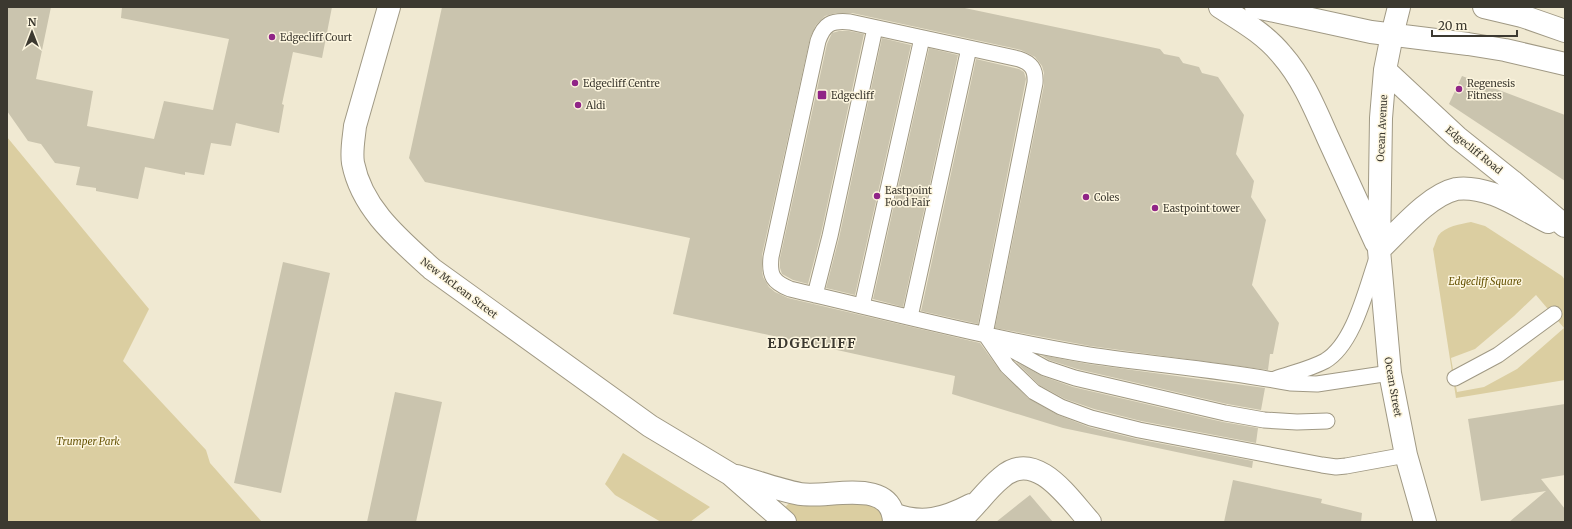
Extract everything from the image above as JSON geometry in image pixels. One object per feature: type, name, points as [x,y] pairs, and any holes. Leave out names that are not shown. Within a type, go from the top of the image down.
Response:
[{"type":"street","name":"New McLean Street","points":[[389,7],[356,126],[353,162],[362,193],[379,219],[432,269],[480,305],[650,426],[730,474],[785,522]]},
{"type":"street","points":[[1220,7],[1246,23],[1266,38],[1282,54],[1297,74],[1312,103],[1379,250],[1434,199],[1446,192],[1458,189],[1469,188],[1494,195],[1565,231]]},
{"type":"street","points":[[1256,7],[1344,27],[1392,35],[1490,47],[1565,64]]},
{"type":"street","name":"Ocean Avenue","points":[[1379,250],[1380,153],[1385,70],[1399,7]]},
{"type":"street","points":[[1484,7],[1522,16],[1565,31]]},
{"type":"street","name":"Edgecliff Road","points":[[1385,70],[1456,137],[1512,181],[1565,226]]},
{"type":"street","name":"Ocean Street","points":[[1379,250],[1390,373],[1406,455],[1426,522]]},
{"type":"street","points":[[958,522],[1000,478],[1008,472],[1021,469],[1032,469],[1044,474],[1054,481],[1090,522]]},
{"type":"street","name":"New McLean Street","points":[[730,474],[799,494],[814,496],[854,492],[874,494],[888,504],[894,518]]},
{"type":"street","points":[[894,518],[918,520],[935,519],[953,515],[979,501]]},
{"type":"lane","points":[[1390,373],[1317,384],[1290,383],[1089,355],[985,334],[815,295],[780,285],[773,279],[770,268],[776,232],[818,41],[823,30],[827,25],[834,22],[850,22],[1023,60],[1033,68],[1036,74],[1035,82],[985,334],[1007,366],[1034,392],[1061,407],[1091,418],[1139,430],[1336,467],[1406,455]]},
{"type":"lane","points":[[815,295],[830,236],[876,28]]},
{"type":"lane","points":[[862,306],[922,38]]},
{"type":"lane","points":[[910,317],[969,48]]},
{"type":"lane","points":[[1273,380],[1325,361],[1342,346],[1353,326],[1379,250]]},
{"type":"lane","points":[[1455,378],[1498,355],[1554,314]]},
{"type":"lane","points":[[985,334],[1045,368],[1075,378],[1233,415],[1264,420],[1297,422],[1327,421]]},
{"type":"green space","name":"Trumper Park","points":[[7,137],[149,309],[123,361],[206,450],[210,463],[262,522],[7,522]]},
{"type":"green space","name":"Edgecliff Square","points":[[1471,222],[1485,226],[1562,276],[1565,280],[1565,380],[1456,398],[1433,249],[1438,236],[1445,230],[1453,226]],"holes":[[[1536,295],[1564,328],[1517,369],[1484,387],[1457,392],[1451,358],[1475,349]]]},
{"type":"green space","points":[[623,453],[710,507],[690,522],[661,522],[615,495],[605,484]]},
{"type":"green space","points":[[865,493],[894,522],[787,522],[784,508],[799,494]]},
{"type":"building","points":[[7,7],[51,7],[36,79],[93,91],[87,126],[154,139],[164,101],[213,110],[229,39],[121,18],[122,7],[332,7],[322,58],[293,52],[282,104],[284,105],[279,133],[236,123],[231,146],[211,143],[204,175],[185,172],[185,175],[145,167],[138,199],[96,191],[96,188],[76,185],[80,167],[55,163],[41,144],[28,141],[7,111]]},
{"type":"building","points":[[442,7],[960,7],[1160,49],[1164,54],[1179,57],[1183,63],[1199,67],[1202,73],[1218,77],[1244,115],[1236,154],[1254,181],[1251,197],[1266,220],[1252,285],[1279,323],[1273,354],[1270,354],[1268,370],[1090,346],[995,328],[1044,85],[1044,73],[1042,66],[1035,57],[1021,50],[852,13],[836,13],[825,16],[816,25],[810,38],[762,255],[762,269],[763,277],[769,287],[775,292],[788,298],[980,343],[1001,372],[1028,398],[1058,415],[1089,427],[1137,439],[1253,461],[1252,468],[1063,428],[952,394],[955,376],[673,314],[690,238],[425,182],[409,158]]},
{"type":"building","points":[[839,31],[864,34],[821,234],[808,284],[793,280],[782,274],[780,268],[780,258],[827,44],[832,33]]},
{"type":"building","points":[[882,38],[911,45],[855,295],[826,288],[839,238]]},
{"type":"building","points":[[929,48],[958,55],[903,307],[873,299]]},
{"type":"building","points":[[976,59],[1019,69],[1024,72],[1026,79],[978,324],[921,311]]},
{"type":"building","points":[[1462,76],[1565,115],[1565,181],[1449,104]]},
{"type":"building","points":[[283,262],[330,273],[281,493],[234,483]]},
{"type":"building","points":[[1041,355],[1088,364],[1265,388],[1261,410],[1227,404],[1077,369],[1049,360]]},
{"type":"building","points":[[1016,362],[1042,376],[1073,387],[1223,422],[1258,428],[1256,443],[1141,421],[1094,409],[1065,399],[1039,385]]},
{"type":"building","points":[[395,392],[442,402],[416,522],[367,522]]},
{"type":"building","points":[[1565,404],[1565,475],[1541,479],[1565,509],[1565,522],[1509,522],[1546,491],[1481,501],[1468,419]]},
{"type":"building","points":[[1233,480],[1322,499],[1321,503],[1362,513],[1361,522],[1224,522]]},
{"type":"building","points":[[1030,495],[1053,522],[996,522]]},
{"type":"place","name":"Edgecliff Court","points":[[272,37]]},
{"type":"place","name":"Edgecliff Centre","points":[[575,83]]},
{"type":"place","name":"Regenesis Fitness","points":[[1459,89]]},
{"type":"place","name":"Edgecliff","points":[[822,95]]},
{"type":"place","name":"Aldi","points":[[578,105]]},
{"type":"place","name":"Eastpoint Food Fair","points":[[877,196]]},
{"type":"place","name":"Coles","points":[[1086,197]]},
{"type":"place","name":"Eastpoint tower","points":[[1155,208]]},
{"type":"district","name":"EDGECLIFF","points":[[812,343]]}]
